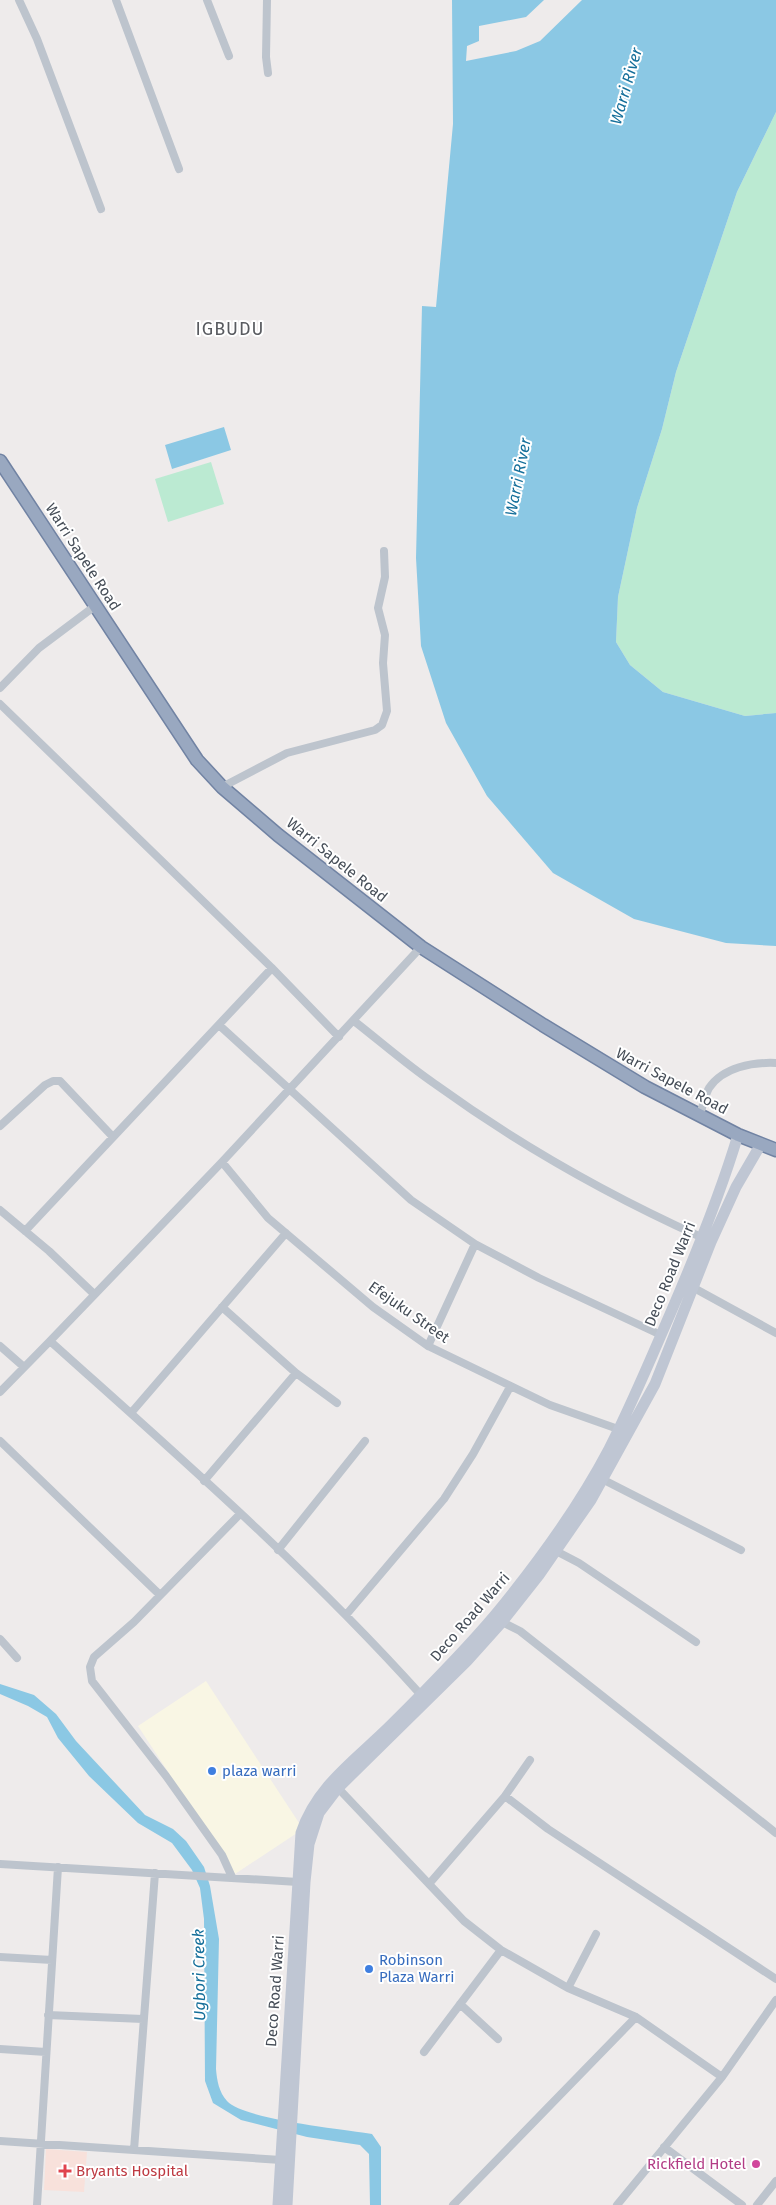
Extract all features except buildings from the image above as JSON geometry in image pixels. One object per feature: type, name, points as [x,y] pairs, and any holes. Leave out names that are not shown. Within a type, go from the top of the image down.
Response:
[{"type":"highway","name":"Warri Sapele Road","points":[[0,462],[197,760],[222,787],[359,900],[422,947],[645,1087],[738,1135],[776,1150]]},
{"type":"main road","name":"Deco Road Warri","points":[[287,2115],[301,1833],[308,1812],[336,1775],[421,1695],[494,1616],[599,1477],[618,1429],[644,1378],[702,1237],[727,1172],[738,1135]]},
{"type":"main road","name":"Deco Road Warri","points":[[287,2115],[309,1844],[319,1813],[338,1788],[467,1661],[502,1622],[556,1551],[655,1384],[736,1187],[761,1144]]},
{"type":"main road","points":[[287,2115],[287,2205]]},
{"type":"main road","points":[[278,2205],[281,2160],[286,2140]]},
{"type":"street","points":[[19,0],[37,39],[101,209]]},
{"type":"street","points":[[116,0],[179,169]]},
{"type":"street","points":[[207,0],[229,56]]},
{"type":"street","points":[[267,0],[266,57],[268,73]]},
{"type":"street","points":[[222,787],[287,753],[356,736],[375,730],[382,725],[387,711],[384,663],[385,635],[378,608],[384,577],[384,551]]},
{"type":"street","points":[[0,688],[39,648],[95,606]]},
{"type":"street","points":[[0,704],[272,968],[339,1037]]},
{"type":"street","points":[[0,1392],[222,1162],[422,947]]},
{"type":"street","points":[[25,1231],[272,968]]},
{"type":"street","points":[[354,1021],[434,1084],[505,1132],[578,1176],[702,1237]]},
{"type":"street","points":[[219,1025],[411,1200],[475,1244],[539,1278],[661,1335]]},
{"type":"street","points":[[700,1114],[708,1089],[720,1076],[746,1065],[776,1063]]},
{"type":"street","points":[[0,1126],[45,1085],[53,1081],[60,1081],[113,1137]]},
{"type":"street","name":"Efejuku Street","points":[[222,1162],[268,1218],[373,1306],[428,1346],[550,1405],[618,1429]]},
{"type":"street","points":[[0,1210],[94,1294]]},
{"type":"street","points":[[131,1413],[286,1233]]},
{"type":"street","points":[[428,1346],[475,1244]]},
{"type":"street","points":[[694,1288],[776,1332]]},
{"type":"street","points":[[222,1307],[296,1373],[337,1403]]},
{"type":"street","points":[[50,1340],[240,1514],[346,1615],[421,1695]]},
{"type":"street","points":[[0,1346],[24,1367]]},
{"type":"street","points":[[204,1481],[296,1373]]},
{"type":"street","points":[[346,1615],[444,1498],[473,1454],[510,1387]]},
{"type":"street","points":[[278,1550],[365,1441]]},
{"type":"street","points":[[0,1442],[160,1595]]},
{"type":"street","points":[[599,1477],[741,1550]]},
{"type":"street","points":[[232,1877],[222,1855],[90,1675],[90,1667],[94,1657],[160,1595],[240,1514]]},
{"type":"street","points":[[556,1551],[579,1563],[696,1642]]},
{"type":"street","points":[[502,1622],[528,1637],[776,1833]]},
{"type":"street","points":[[0,1639],[17,1658]]},
{"type":"street","points":[[429,1884],[504,1796],[530,1760]]},
{"type":"street","points":[[338,1788],[464,1921],[501,1950],[568,1988],[636,2017],[722,2076]]},
{"type":"street","points":[[504,1796],[548,1829],[776,1979]]},
{"type":"street","points":[[0,1864],[298,1882]]},
{"type":"street","points":[[37,2205],[58,1867]]},
{"type":"street","points":[[134,2150],[154,1873]]},
{"type":"street","points":[[568,1988],[596,1934]]},
{"type":"street","points":[[424,2052],[501,1950]]},
{"type":"street","points":[[0,1957],[52,1960]]},
{"type":"street","points":[[617,2205],[722,2076],[776,2000]]},
{"type":"street","points":[[460,2004],[498,2039]]},
{"type":"street","points":[[48,2015],[144,2019]]},
{"type":"street","points":[[453,2205],[636,2017]]},
{"type":"street","points":[[0,2049],[46,2052]]},
{"type":"street","points":[[0,2141],[281,2160]]},
{"type":"street","points":[[664,2147],[742,2205]]},
{"type":"street","points":[[757,2205],[776,2180]]},
{"type":"shaded area","points":[[206,1681],[303,1829],[235,1874],[138,1726]]},
{"type":"shaded area","name":"Bryants Hospital","points":[[46,2149],[87,2152],[84,2192],[44,2190]]},
{"type":"green space","points":[[776,112],[776,713],[745,716],[663,692],[630,665],[616,642],[618,597],[637,508],[662,429],[676,372],[737,192]]},
{"type":"green space","points":[[211,462],[224,504],[168,522],[155,479]]},
{"type":"water","name":"Warri River","points":[[452,0],[776,0],[776,112],[737,192],[676,372],[662,429],[637,508],[618,597],[616,642],[630,665],[663,692],[745,716],[776,713],[776,946],[726,943],[634,919],[553,873],[487,796],[446,723],[421,646],[416,558],[422,306],[436,307],[453,124]]},
{"type":"water","points":[[224,427],[231,450],[172,469],[165,445]]},
{"type":"water","points":[[0,1684],[34,1695],[56,1714],[76,1741],[145,1815],[173,1829],[186,1841],[204,1867],[210,1886],[219,1939],[216,2069],[219,2086],[224,2098],[237,2108],[273,2118],[372,2134],[381,2147],[381,2205],[370,2205],[369,2154],[360,2145],[307,2137],[241,2120],[213,2103],[205,2081],[204,1919],[200,1888],[192,1870],[172,1843],[138,1823],[89,1776],[58,1738],[47,1717],[28,1706],[0,1694]]},
{"type":"pier","points":[[544,0],[582,0],[540,41],[516,51],[466,61],[467,46],[479,41],[479,26],[526,17]]},
{"type":"place","name":"plaza warri","points":[[212,1771]]},
{"type":"place","name":"Robinson Plaza Warri","points":[[369,1969]]},
{"type":"place","name":"Rickfield Hotel","points":[[756,2164]]},
{"type":"place","name":"Bryants Hospital","points":[[65,2171]]},
{"type":"district","name":"IGBUDU","points":[[230,329]]},
{"type":"water label","name":"Ugbori Creek","points":[[199,1975]]}]
